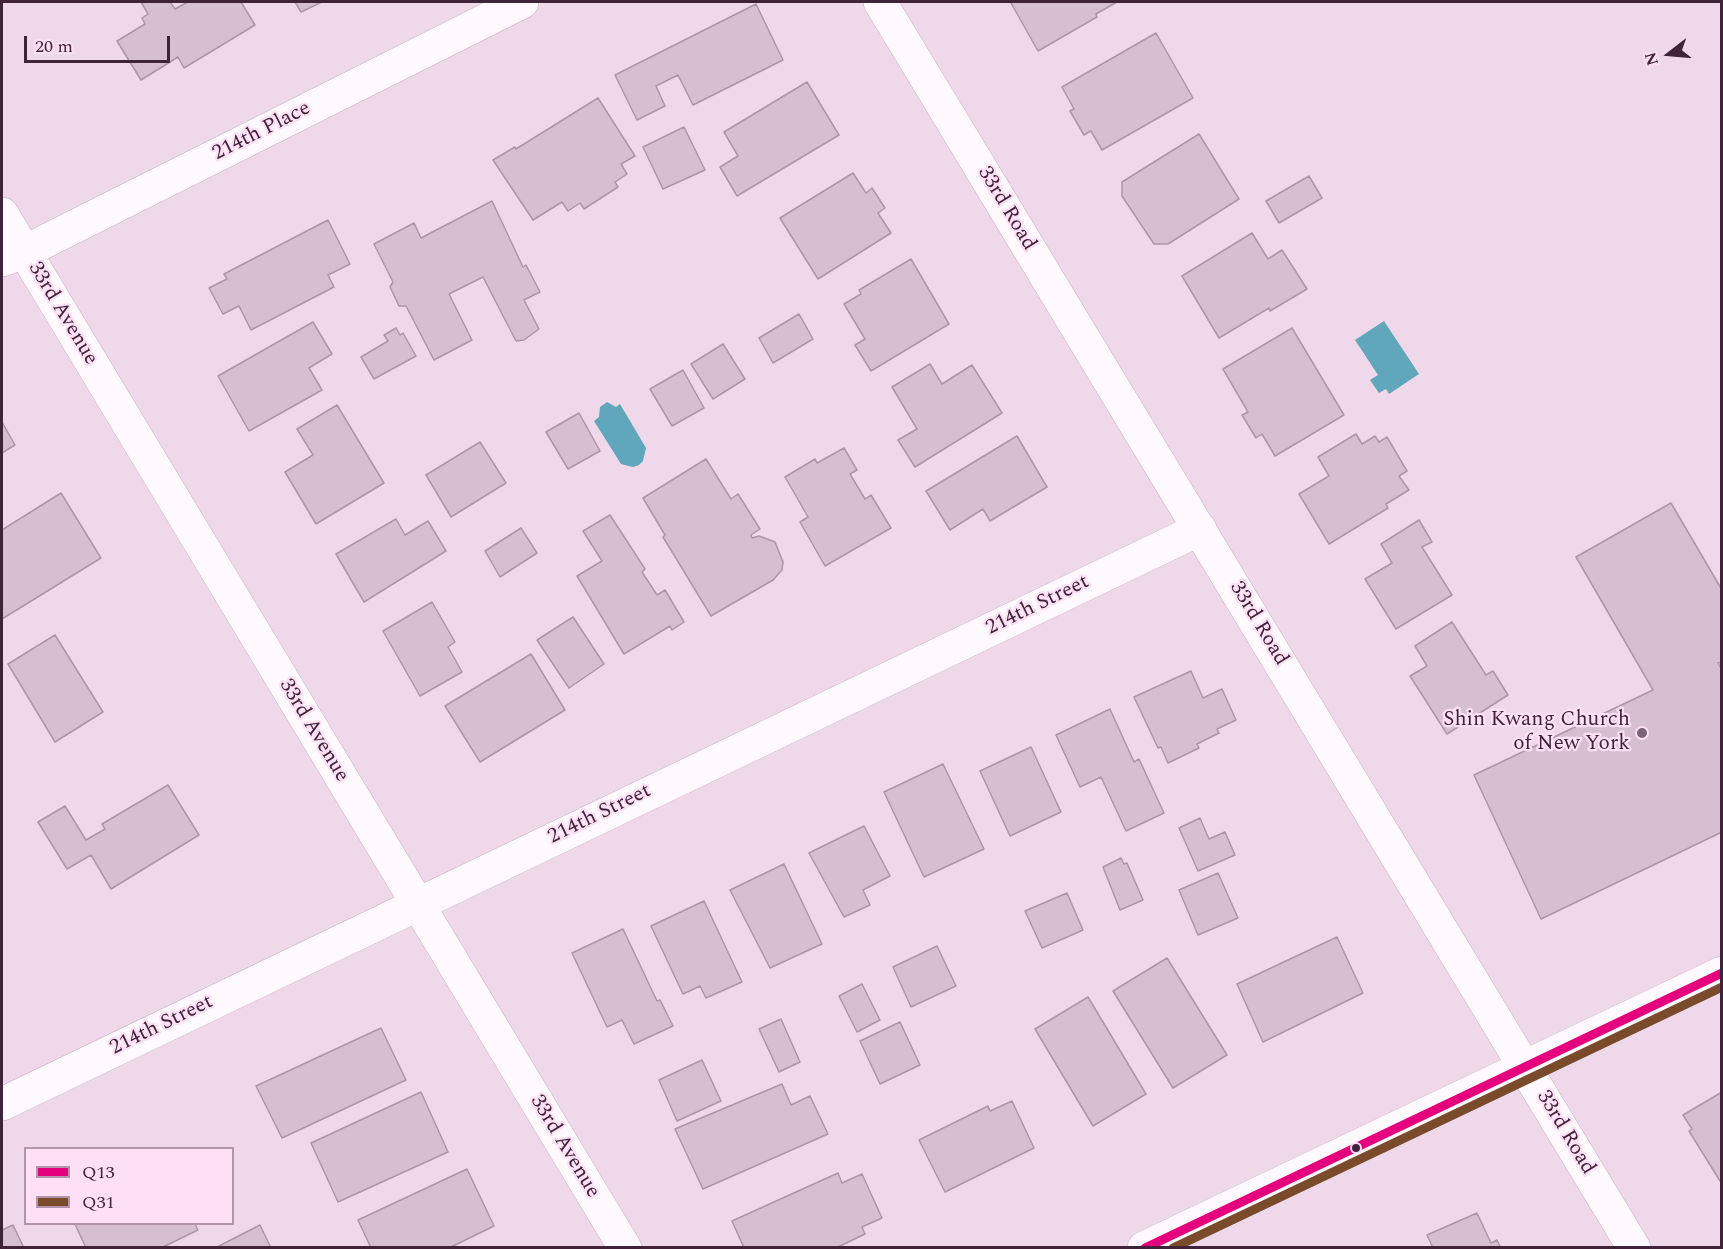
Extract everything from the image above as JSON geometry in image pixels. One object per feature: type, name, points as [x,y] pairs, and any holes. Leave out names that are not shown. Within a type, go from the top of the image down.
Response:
[{"type":"street","name":"214th Place","points":[[13,256],[522,2]]},
{"type":"street","name":"33rd Road","points":[[880,2],[1634,1248]]},
{"type":"street","name":"33rd Avenue","points":[[2,214],[13,256],[417,903],[625,1248]]},
{"type":"street","name":"214th Street","points":[[2,1104],[1200,529]]},
{"type":"street","points":[[1144,1248],[1722,973]]},
{"type":"water","points":[[1384,321],[1419,374],[1389,394],[1386,389],[1379,393],[1370,380],[1378,375],[1355,340]]},
{"type":"water","points":[[607,402],[616,407],[620,404],[646,448],[643,461],[639,465],[633,467],[621,464],[594,421],[599,417],[600,407]]},
{"type":"building","points":[[141,2],[170,2],[175,9],[188,2],[241,2],[255,25],[184,68],[178,57],[141,80],[117,41],[145,24],[142,18],[148,14]]},
{"type":"building","points":[[295,2],[322,2],[301,12]]},
{"type":"building","points":[[1117,2],[1096,14],[1097,17],[1038,51],[1011,3]]},
{"type":"building","points":[[756,4],[783,60],[693,105],[678,75],[656,86],[665,106],[637,120],[615,75]]},
{"type":"building","points":[[1156,33],[1193,98],[1102,150],[1091,131],[1084,135],[1070,111],[1074,109],[1062,87]]},
{"type":"building","points":[[807,82],[839,135],[737,196],[720,167],[738,156],[724,132]]},
{"type":"building","points":[[598,98],[635,156],[621,164],[627,174],[615,182],[618,187],[584,209],[580,203],[568,211],[562,202],[533,220],[493,160],[515,147],[516,149]]},
{"type":"building","points":[[684,127],[705,170],[663,189],[643,147]]},
{"type":"building","points":[[1199,134],[1239,199],[1168,244],[1154,244],[1122,196],[1122,182]]},
{"type":"building","points":[[853,173],[866,193],[872,188],[885,208],[878,213],[891,233],[818,279],[780,218]]},
{"type":"building","points":[[1309,176],[1322,198],[1279,223],[1266,201]]},
{"type":"building","points":[[492,201],[523,267],[526,265],[540,292],[524,300],[539,329],[524,340],[516,341],[483,277],[449,294],[472,340],[434,360],[406,306],[399,306],[390,287],[393,282],[374,244],[414,223],[421,238]]},
{"type":"building","points":[[328,220],[350,264],[328,275],[334,287],[251,330],[239,306],[223,314],[209,288],[227,279],[224,274]]},
{"type":"building","points":[[1252,233],[1268,259],[1282,250],[1307,289],[1270,311],[1269,308],[1219,338],[1182,276]]},
{"type":"building","points":[[911,259],[949,324],[871,371],[855,345],[865,339],[844,304],[861,294],[859,290]]},
{"type":"building","points":[[799,314],[813,339],[773,363],[759,338]]},
{"type":"building","points":[[313,322],[332,354],[309,368],[322,390],[249,431],[218,376]]},
{"type":"building","points":[[396,328],[400,335],[403,333],[416,356],[374,379],[361,357],[388,341],[384,335]]},
{"type":"building","points":[[1292,328],[1344,415],[1275,456],[1262,434],[1256,438],[1242,415],[1248,412],[1223,369]]},
{"type":"building","points":[[723,344],[745,379],[713,399],[691,364]]},
{"type":"building","points":[[930,364],[942,384],[972,365],[1002,413],[915,467],[898,440],[917,429],[892,387]]},
{"type":"building","points":[[683,370],[704,408],[672,426],[650,389]]},
{"type":"building","points":[[337,405],[384,483],[316,524],[285,472],[313,455],[297,429]]},
{"type":"building","points":[[579,413],[600,451],[568,469],[546,432]]},
{"type":"building","points":[[2,422],[15,445],[2,453]]},
{"type":"building","points":[[1356,434],[1362,444],[1375,436],[1379,442],[1387,437],[1407,471],[1399,476],[1409,490],[1386,504],[1388,508],[1329,544],[1299,494],[1329,476],[1318,457]]},
{"type":"building","points":[[1017,436],[1047,487],[990,521],[983,509],[950,530],[926,491]]},
{"type":"building","points":[[480,442],[506,483],[451,517],[426,475]]},
{"type":"building","points":[[844,448],[857,470],[850,474],[865,499],[871,495],[891,528],[825,566],[800,522],[808,517],[785,477],[815,459],[817,463]]},
{"type":"building","points":[[706,459],[731,499],[738,494],[760,529],[751,535],[752,538],[759,536],[775,542],[783,562],[782,570],[773,580],[711,616],[663,537],[665,535],[643,498]]},
{"type":"building","points":[[61,493],[101,558],[2,619],[2,530]]},
{"type":"building","name":"Shin Kwang Church of New York","points":[[1671,503],[1722,590],[1722,662],[1718,663],[1722,670],[1722,832],[1541,919],[1474,775],[1653,690],[1576,557]]},
{"type":"building","points":[[610,515],[645,569],[642,572],[657,595],[665,590],[684,622],[672,630],[670,626],[624,654],[577,576],[602,561],[583,531]]},
{"type":"building","points":[[396,519],[405,535],[428,521],[446,551],[364,602],[336,554]]},
{"type":"building","points":[[1419,520],[1432,542],[1422,547],[1452,595],[1396,629],[1365,579],[1392,563],[1381,544]]},
{"type":"building","points":[[521,528],[537,553],[500,577],[485,551]]},
{"type":"building","points":[[432,602],[455,642],[448,647],[462,672],[420,696],[383,631]]},
{"type":"building","points":[[573,617],[604,664],[569,688],[537,640]]},
{"type":"building","points":[[1452,622],[1486,675],[1493,671],[1508,695],[1447,734],[1410,676],[1427,666],[1415,646]]},
{"type":"building","points":[[55,635],[103,712],[55,742],[8,664]]},
{"type":"building","points":[[531,654],[565,710],[480,762],[445,706]]},
{"type":"building","points":[[1191,671],[1203,698],[1222,689],[1236,720],[1217,729],[1219,733],[1197,744],[1199,748],[1168,763],[1161,747],[1158,748],[1134,697]]},
{"type":"building","points":[[1110,709],[1134,762],[1139,759],[1164,813],[1126,831],[1101,777],[1080,787],[1056,735]]},
{"type":"building","points":[[1031,747],[1061,812],[1010,836],[980,771]]},
{"type":"building","points":[[943,764],[984,849],[924,877],[884,792]]},
{"type":"building","points":[[168,785],[199,835],[111,889],[91,855],[67,869],[38,822],[65,806],[86,840],[105,829],[102,824]]},
{"type":"building","points":[[1200,818],[1209,839],[1225,832],[1235,855],[1198,871],[1179,828]]},
{"type":"building","points":[[864,826],[890,876],[863,890],[870,905],[844,917],[809,853]]},
{"type":"building","points":[[1121,858],[1124,864],[1127,863],[1143,900],[1120,910],[1103,867]]},
{"type":"building","points":[[784,864],[822,944],[770,968],[730,890]]},
{"type":"building","points":[[1218,873],[1238,918],[1198,935],[1179,890]]},
{"type":"building","points":[[1067,893],[1083,930],[1042,948],[1025,911]]},
{"type":"building","points":[[704,901],[742,982],[706,998],[700,986],[683,994],[651,926]]},
{"type":"building","points":[[623,929],[657,1001],[660,1000],[673,1026],[634,1044],[622,1020],[607,1027],[572,953]]},
{"type":"building","points":[[1337,937],[1363,993],[1263,1042],[1237,984]]},
{"type":"building","points":[[937,946],[956,986],[911,1007],[893,967]]},
{"type":"building","points":[[1167,958],[1227,1055],[1173,1088],[1113,991]]},
{"type":"building","points":[[862,984],[880,1020],[857,1032],[839,996]]},
{"type":"building","points":[[1088,997],[1146,1094],[1093,1126],[1035,1029]]},
{"type":"building","points":[[781,1019],[800,1062],[779,1072],[759,1029]]},
{"type":"building","points":[[900,1022],[920,1065],[880,1084],[860,1041]]},
{"type":"building","points":[[381,1028],[406,1080],[282,1138],[256,1086]]},
{"type":"building","points":[[702,1060],[721,1101],[677,1121],[659,1080]]},
{"type":"building","points":[[782,1084],[791,1105],[810,1096],[828,1134],[703,1189],[675,1129]]},
{"type":"building","points":[[421,1092],[448,1152],[338,1202],[311,1143]]},
{"type":"building","points":[[1722,1092],[1722,1180],[1720,1181],[1689,1131],[1692,1129],[1683,1115]]},
{"type":"building","points":[[1012,1101],[1034,1148],[945,1192],[919,1140],[988,1106],[990,1111]]},
{"type":"building","points":[[467,1169],[494,1226],[449,1248],[371,1248],[358,1220]]},
{"type":"building","points":[[838,1173],[842,1183],[862,1174],[882,1218],[862,1227],[865,1234],[836,1248],[744,1248],[732,1221]]},
{"type":"building","points":[[1477,1213],[1491,1243],[1497,1240],[1501,1248],[1433,1248],[1427,1235]]},
{"type":"building","points":[[13,1225],[24,1248],[2,1248],[2,1230]]},
{"type":"building","points":[[75,1225],[196,1225],[198,1230],[161,1248],[86,1248]]},
{"type":"building","points":[[260,1225],[271,1248],[215,1248]]},
{"type":"transit line","name":"Q13","points":[[1145,1248],[1722,973]]},
{"type":"transit line","name":"Q31","points":[[1173,1248],[1722,987]]},
{"type":"place","name":"Shin Kwang Church of New York","points":[[1642,733]]}]
